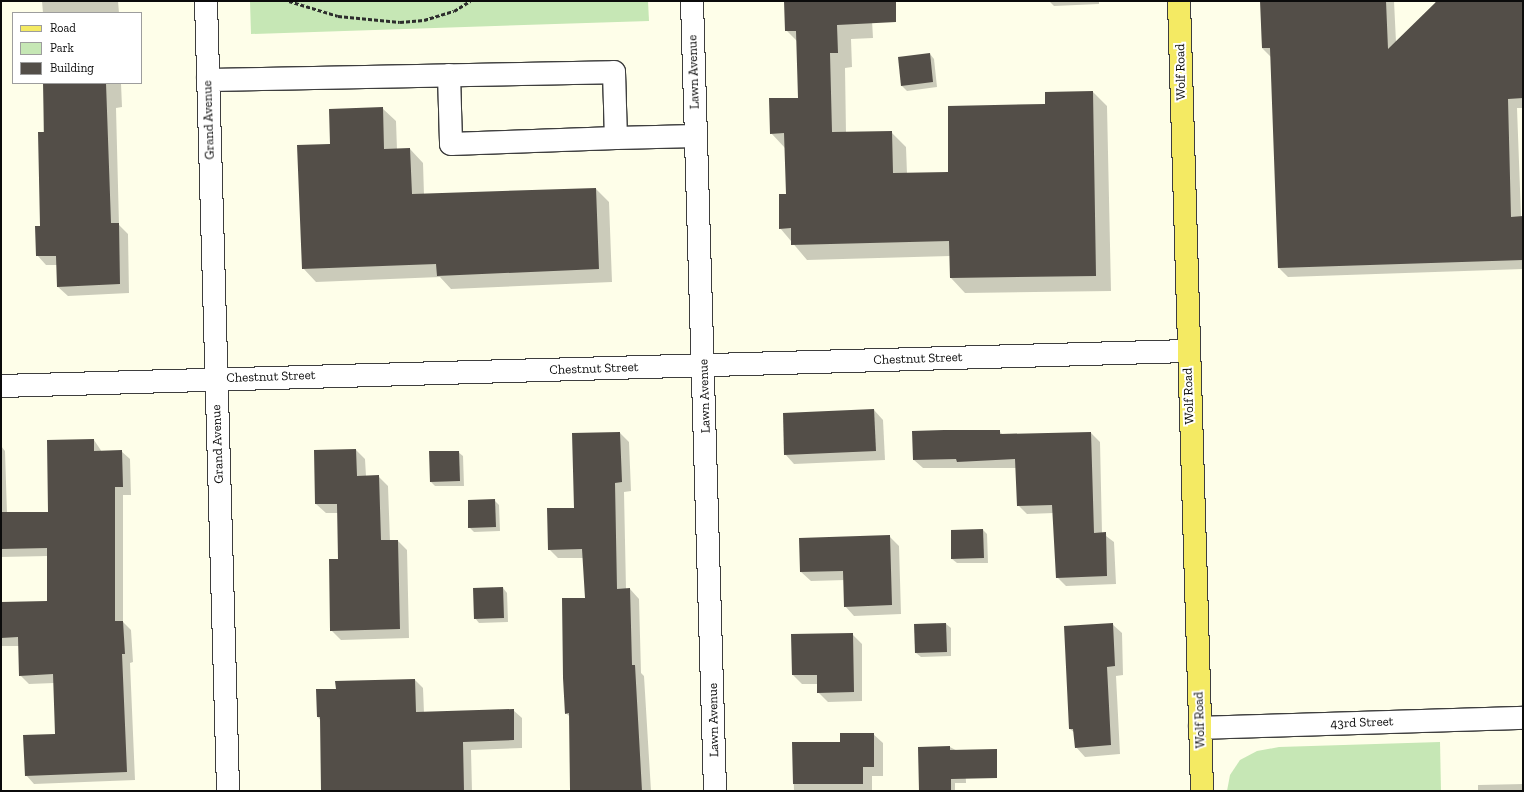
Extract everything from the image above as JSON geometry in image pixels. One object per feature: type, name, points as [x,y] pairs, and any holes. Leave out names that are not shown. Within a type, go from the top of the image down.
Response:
[{"type":"main road","name":"Wolf Road","points":[[1179,1],[1202,791]]},
{"type":"street","name":"Grand Avenue","points":[[206,1],[228,791]]},
{"type":"street","name":"Lawn Avenue","points":[[692,1],[704,365],[715,791]]},
{"type":"street","points":[[208,80],[614,72],[616,138]]},
{"type":"street","points":[[449,75],[451,144],[696,136]]},
{"type":"street","name":"Chestnut Street","points":[[1,386],[1188,351]]},
{"type":"street","name":"43rd Street","points":[[1200,728],[1523,718]]},
{"type":"path","points":[[289,1],[338,16],[400,22],[431,18],[454,11],[470,1]]},
{"type":"green space","points":[[250,1],[648,1],[649,21],[251,34]]},
{"type":"green space","points":[[1440,742],[1441,791],[1227,791],[1230,775],[1240,760],[1257,751],[1279,747]]},
{"type":"building","points":[[784,1],[896,1],[896,22],[837,25],[838,53],[830,53],[832,132],[892,131],[893,173],[948,172],[948,106],[1045,104],[1045,92],[1093,91],[1096,276],[950,278],[949,241],[791,245],[791,228],[779,229],[779,194],[786,194],[784,133],[770,134],[769,98],[798,98],[796,31],[785,31]]},
{"type":"building","points":[[1260,1],[1386,1],[1388,49],[1437,1],[1523,1],[1523,98],[1508,99],[1511,217],[1523,216],[1523,260],[1278,268],[1270,48],[1262,48]]},
{"type":"building","points":[[930,53],[933,82],[901,86],[898,57]]},
{"type":"building","points":[[43,84],[106,84],[111,223],[119,223],[120,284],[57,287],[56,256],[36,256],[35,226],[40,226],[38,132],[44,132]]},
{"type":"building","points":[[383,107],[384,149],[410,148],[412,194],[596,188],[599,269],[437,276],[436,264],[302,269],[297,145],[330,144],[329,109]]},
{"type":"building","points":[[874,409],[876,451],[784,455],[783,413]]},
{"type":"building","points":[[1000,430],[1000,434],[1091,432],[1094,533],[1106,532],[1107,576],[1056,578],[1052,505],[1017,506],[1015,459],[957,462],[956,459],[913,460],[912,431]]},
{"type":"building","points":[[620,432],[622,482],[615,483],[617,589],[630,588],[632,665],[635,665],[642,791],[570,791],[569,713],[565,714],[563,678],[562,598],[585,598],[582,549],[548,550],[547,508],[574,508],[572,433]]},
{"type":"building","points":[[94,439],[94,451],[122,450],[123,487],[115,487],[115,621],[123,621],[125,654],[122,654],[127,772],[25,776],[23,735],[55,734],[53,674],[19,676],[18,637],[1,638],[1,602],[47,601],[47,548],[1,549],[1,512],[48,512],[47,440]]},
{"type":"building","points":[[356,449],[357,476],[379,475],[381,540],[398,540],[400,629],[330,631],[329,559],[338,559],[337,504],[315,504],[314,450]]},
{"type":"building","points":[[429,451],[459,451],[460,481],[430,482]]},
{"type":"building","points":[[495,499],[496,527],[468,528],[468,500]]},
{"type":"building","points":[[983,529],[984,558],[951,559],[951,530]]},
{"type":"building","points":[[890,535],[892,605],[844,607],[843,571],[800,572],[799,538]]},
{"type":"building","points":[[503,587],[504,618],[474,619],[473,588]]},
{"type":"building","points":[[946,623],[947,652],[915,653],[914,624]]},
{"type":"building","points":[[1113,623],[1115,666],[1107,667],[1111,745],[1075,748],[1073,729],[1069,729],[1064,626]]},
{"type":"building","points":[[853,633],[854,692],[817,693],[817,675],[792,675],[791,634]]},
{"type":"building","points":[[415,679],[416,712],[514,709],[514,740],[463,742],[464,791],[321,791],[320,717],[317,717],[316,689],[336,689],[335,681]]},
{"type":"building","points":[[840,733],[874,733],[874,767],[863,767],[863,784],[793,784],[792,742],[840,742]]},
{"type":"building","points":[[950,746],[950,750],[997,749],[997,778],[951,779],[951,791],[919,791],[918,747]]}]
